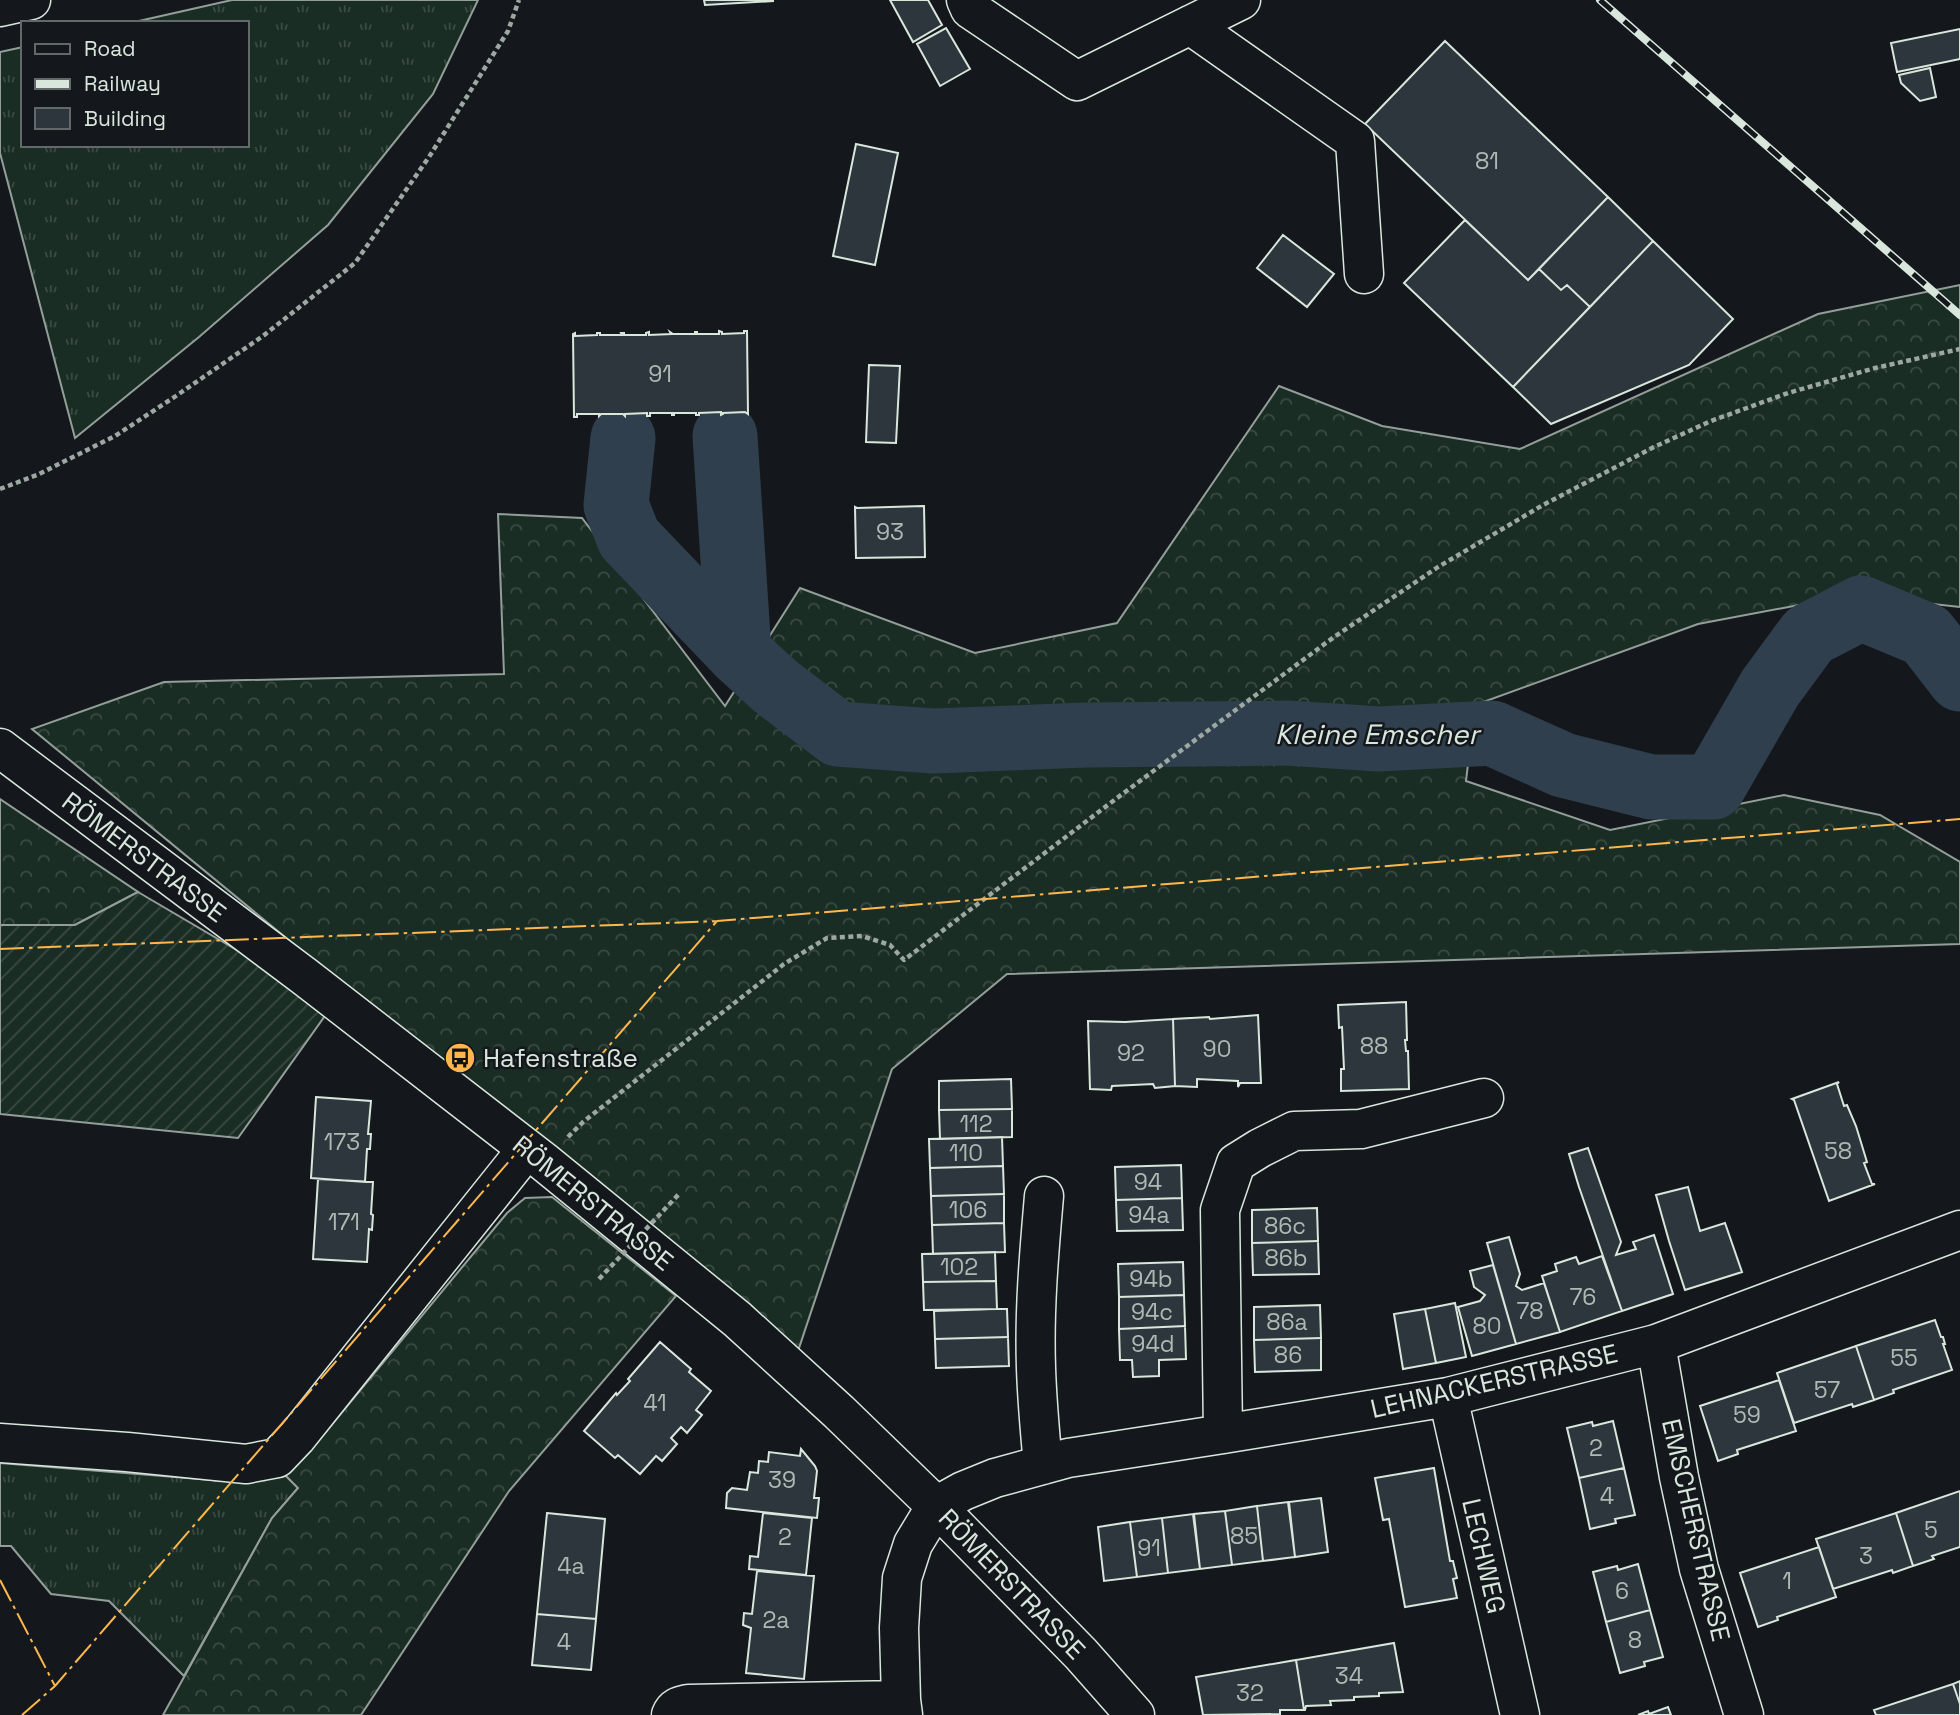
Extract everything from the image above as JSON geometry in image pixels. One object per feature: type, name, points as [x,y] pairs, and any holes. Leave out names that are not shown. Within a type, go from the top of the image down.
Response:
[{"type":"street","points":[[0,7],[32,0]]},
{"type":"street","points":[[966,0],[970,9],[1077,81],[1241,0]]},
{"type":"street","points":[[1189,25],[1355,141],[1364,274]]},
{"type":"street","name":"RÖMERSTRASSE","points":[[0,748],[304,976],[535,1155],[737,1319],[936,1506],[1081,1654],[1135,1715]]},
{"type":"street","points":[[1223,1434],[1220,1210],[1236,1163],[1294,1131],[1361,1129],[1484,1098]]},
{"type":"street","points":[[0,1443],[246,1464],[276,1458],[297,1437],[535,1155]]},
{"type":"street","points":[[1043,1465],[1036,1369],[1036,1306],[1044,1196]]},
{"type":"street","name":"LEHNACKERSTRASSE","points":[[936,1506],[984,1482],[1068,1458],[1448,1397],[1656,1344],[1960,1230]]},
{"type":"street","name":"EMSCHERSTRASSE","points":[[1656,1344],[1679,1477],[1699,1569],[1744,1715]]},
{"type":"street","name":"LECHWEG","points":[[1448,1397],[1520,1715]]},
{"type":"street","points":[[670,1715],[678,1706],[688,1704],[902,1708],[899,1628],[902,1578],[913,1545],[936,1506]]},
{"type":"path","points":[[0,489],[37,475],[115,436],[263,336],[355,263],[429,157],[508,31],[519,0]]},
{"type":"path","points":[[535,1155],[583,1122],[784,964],[827,938],[862,936],[890,945],[904,960],[1334,638],[1438,567],[1543,505],[1654,447],[1788,393],[1875,368],[1960,349]]},
{"type":"path","points":[[599,1279],[679,1194]]},
{"type":"green space","points":[[232,0],[478,0],[433,94],[328,225],[199,337],[75,438],[0,153],[0,52],[21,47],[21,147],[248,147],[248,21],[139,21]]},
{"type":"green space","points":[[1960,285],[1960,607],[1852,595],[1698,624],[1475,705],[1466,781],[1610,830],[1784,795],[1880,815],[1960,862],[1960,944],[1007,974],[892,1069],[796,1357],[32,729],[164,682],[504,674],[498,514],[582,518],[725,706],[800,588],[975,653],[1117,623],[1279,386],[1382,426],[1520,449],[1818,314]]},
{"type":"green space","points":[[0,799],[138,892],[75,925],[0,925]]},
{"type":"green space","points":[[138,892],[332,1006],[238,1138],[0,1114],[0,925],[75,925]]},
{"type":"green space","points":[[552,1197],[676,1296],[509,1491],[361,1715],[163,1715],[272,1518],[298,1488],[285,1475],[314,1446],[507,1213],[525,1198]]},
{"type":"green space","points":[[0,1463],[237,1482],[285,1475],[298,1488],[272,1518],[184,1676],[109,1601],[51,1594],[11,1546],[0,1546]]},
{"type":"building","points":[[704,0],[773,0],[773,1],[705,5]]},
{"type":"building","points":[[890,0],[928,0],[942,25],[913,42]]},
{"type":"building","points":[[946,28],[970,69],[940,86],[917,44]]},
{"type":"building","points":[[1960,29],[1960,59],[1897,72],[1891,43]]},
{"type":"building","points":[[1445,41],[1608,197],[1528,280],[1365,124]]},
{"type":"building","points":[[1930,68],[1936,97],[1920,101],[1901,83],[1899,75]]},
{"type":"building","points":[[856,144],[898,153],[875,265],[833,256]]},
{"type":"building","points":[[1608,197],[1653,241],[1590,307],[1567,285],[1561,290],[1539,269]]},
{"type":"building","points":[[1465,220],[1528,280],[1539,269],[1561,290],[1567,285],[1590,307],[1513,387],[1404,283]]},
{"type":"building","points":[[1283,235],[1334,274],[1307,307],[1257,268]]},
{"type":"building","points":[[1653,241],[1733,319],[1689,365],[1551,424],[1513,387]]},
{"type":"building","points":[[719,331],[722,334],[747,331],[748,414],[577,414],[577,417],[574,417],[573,334],[719,334]]},
{"type":"building","points":[[869,365],[900,366],[896,443],[866,442]]},
{"type":"building","points":[[924,506],[925,557],[856,558],[855,507]]},
{"type":"building","points":[[1406,1002],[1405,1040],[1409,1089],[1341,1091],[1341,1069],[1344,1069],[1338,1005]]},
{"type":"building","points":[[1258,1015],[1261,1083],[1240,1083],[1238,1087],[1238,1081],[1197,1079],[1197,1087],[1175,1086],[1173,1019]]},
{"type":"building","points":[[1173,1019],[1175,1086],[1155,1088],[1153,1084],[1112,1086],[1111,1090],[1090,1089],[1088,1021]]},
{"type":"building","points":[[1011,1079],[1012,1109],[939,1110],[939,1081]]},
{"type":"building","points":[[1839,1082],[1837,1084],[1844,1106],[1847,1105],[1856,1126],[1867,1162],[1864,1163],[1872,1184],[1875,1184],[1829,1201],[1792,1099]]},
{"type":"building","points":[[316,1097],[371,1101],[368,1134],[371,1134],[370,1149],[367,1149],[365,1182],[311,1178]]},
{"type":"building","points":[[1012,1109],[1012,1137],[940,1139],[939,1110]]},
{"type":"building","points":[[1002,1137],[1003,1166],[930,1168],[929,1139]]},
{"type":"building","points":[[1588,1148],[1621,1242],[1616,1255],[1636,1249],[1633,1242],[1654,1235],[1673,1294],[1622,1311],[1569,1154]]},
{"type":"building","points":[[1181,1165],[1182,1198],[1116,1200],[1115,1167]]},
{"type":"building","points":[[1003,1166],[1004,1194],[931,1196],[930,1168]]},
{"type":"building","points":[[318,1179],[373,1182],[372,1230],[369,1229],[367,1262],[313,1259]]},
{"type":"building","points":[[1688,1187],[1700,1231],[1725,1223],[1742,1272],[1685,1290],[1656,1195]]},
{"type":"building","points":[[1004,1194],[1004,1223],[932,1225],[931,1196]]},
{"type":"building","points":[[1182,1198],[1183,1230],[1117,1231],[1116,1200]]},
{"type":"building","points":[[1317,1208],[1318,1241],[1252,1243],[1252,1210]]},
{"type":"building","points":[[1004,1223],[1005,1252],[933,1254],[932,1225]]},
{"type":"building","points":[[1509,1237],[1520,1274],[1516,1286],[1522,1290],[1544,1283],[1560,1332],[1516,1344],[1487,1243]]},
{"type":"building","points":[[1318,1241],[1319,1274],[1253,1275],[1252,1243]]},
{"type":"building","points":[[995,1252],[996,1281],[923,1282],[922,1254]]},
{"type":"building","points":[[1602,1256],[1622,1311],[1560,1332],[1542,1276],[1557,1271],[1555,1264],[1576,1257],[1579,1264]]},
{"type":"building","points":[[1183,1262],[1184,1295],[1119,1297],[1118,1264]]},
{"type":"building","points":[[1493,1265],[1516,1344],[1472,1356],[1458,1307],[1480,1301],[1485,1295],[1474,1287],[1470,1271]]},
{"type":"building","points":[[996,1281],[997,1309],[924,1310],[923,1282]]},
{"type":"building","points":[[1184,1295],[1185,1326],[1119,1329],[1119,1297]]},
{"type":"building","points":[[1455,1303],[1466,1357],[1436,1363],[1425,1309]]},
{"type":"building","points":[[1320,1305],[1321,1338],[1254,1340],[1254,1307]]},
{"type":"building","points":[[1007,1309],[1008,1337],[935,1339],[934,1311]]},
{"type":"building","points":[[1425,1309],[1436,1363],[1403,1369],[1394,1314]]},
{"type":"building","points":[[1935,1320],[1943,1337],[1952,1370],[1893,1390],[1894,1393],[1874,1400],[1856,1346]]},
{"type":"building","points":[[1185,1326],[1186,1359],[1159,1360],[1159,1376],[1133,1377],[1132,1360],[1120,1360],[1119,1329]]},
{"type":"building","points":[[1008,1337],[1009,1366],[936,1368],[935,1339]]},
{"type":"building","points":[[1321,1338],[1321,1370],[1255,1372],[1254,1340]]},
{"type":"building","points":[[660,1342],[711,1391],[696,1410],[702,1415],[687,1433],[681,1427],[671,1438],[677,1444],[662,1461],[656,1456],[640,1474],[618,1455],[615,1458],[584,1431],[616,1393],[617,1395],[630,1381],[628,1379]]},
{"type":"building","points":[[1856,1346],[1874,1400],[1853,1407],[1852,1404],[1794,1423],[1777,1373]]},
{"type":"building","points":[[1779,1380],[1796,1431],[1737,1450],[1738,1454],[1718,1461],[1700,1406]]},
{"type":"building","points":[[1613,1421],[1624,1468],[1579,1478],[1567,1428],[1592,1422],[1593,1426]]},
{"type":"building","points":[[801,1449],[817,1471],[814,1498],[819,1498],[817,1518],[726,1508],[727,1493],[732,1488],[747,1490],[750,1472],[758,1473],[759,1461],[768,1462],[769,1452],[800,1456]]},
{"type":"building","points":[[1434,1468],[1450,1561],[1453,1561],[1457,1578],[1453,1579],[1457,1598],[1405,1607],[1389,1519],[1383,1520],[1375,1478]]},
{"type":"building","points":[[1624,1468],[1635,1515],[1615,1519],[1616,1523],[1590,1529],[1579,1478]]},
{"type":"building","points":[[1960,1491],[1960,1547],[1932,1556],[1934,1559],[1913,1566],[1896,1513]]},
{"type":"building","points":[[1321,1498],[1328,1552],[1295,1557],[1289,1502]]},
{"type":"building","points":[[1288,1502],[1295,1557],[1263,1561],[1257,1506]]},
{"type":"building","points":[[1257,1506],[1263,1561],[1232,1565],[1225,1511]]},
{"type":"building","points":[[1225,1511],[1232,1565],[1200,1569],[1194,1514]]},
{"type":"building","points":[[547,1513],[605,1519],[596,1619],[537,1614]]},
{"type":"building","points":[[763,1513],[812,1518],[806,1575],[749,1569],[750,1556],[758,1557]]},
{"type":"building","points":[[1896,1513],[1913,1566],[1833,1589],[1816,1539]]},
{"type":"building","points":[[1193,1514],[1200,1569],[1168,1573],[1162,1518]]},
{"type":"building","points":[[1162,1518],[1168,1573],[1137,1577],[1130,1522]]},
{"type":"building","points":[[1130,1522],[1137,1577],[1104,1581],[1098,1527]]},
{"type":"building","points":[[1819,1547],[1836,1597],[1777,1617],[1778,1620],[1758,1627],[1740,1573]]},
{"type":"building","points":[[1638,1564],[1650,1610],[1606,1622],[1593,1572],[1617,1566],[1618,1570]]},
{"type":"building","points":[[757,1571],[814,1576],[804,1679],[746,1673],[751,1628],[743,1625],[744,1613],[752,1614]]},
{"type":"building","points":[[1650,1610],[1663,1657],[1644,1662],[1645,1666],[1620,1673],[1606,1622]]},
{"type":"building","points":[[537,1614],[596,1619],[591,1670],[532,1665]]},
{"type":"building","points":[[1394,1643],[1403,1692],[1330,1701],[1331,1705],[1306,1706],[1304,1710],[1296,1660]]},
{"type":"building","points":[[1296,1660],[1304,1710],[1280,1710],[1280,1714],[1203,1715],[1196,1677]]},
{"type":"building","points":[[1960,1681],[1960,1704],[1953,1684]]},
{"type":"building","points":[[1953,1684],[1960,1704],[1960,1715],[1876,1715],[1874,1710]]},
{"type":"building","points":[[1668,1707],[1671,1715],[1638,1715],[1648,1711],[1649,1714]]},
{"type":"waterway","name":"Kleine Emscher","points":[[725,436],[739,653]]},
{"type":"waterway","name":"Kleine Emscher","points":[[623,438],[616,505],[629,538],[739,653],[775,686],[838,734],[933,741],[1086,735],[1287,733],[1379,739],[1492,733],[1563,765],[1651,787],[1713,787],[1770,688],[1809,635],[1861,608],[1926,635],[1960,679]]},
{"type":"railway","points":[[1600,0],[1960,315]]},
{"type":"power","points":[[0,949],[717,921],[1960,819]]},
{"type":"power","points":[[22,1715],[55,1686],[717,921]]},
{"type":"power","points":[[0,1580],[55,1686]]},
{"type":"place","name":"Hafenstraße","points":[[460,1058]]}]
